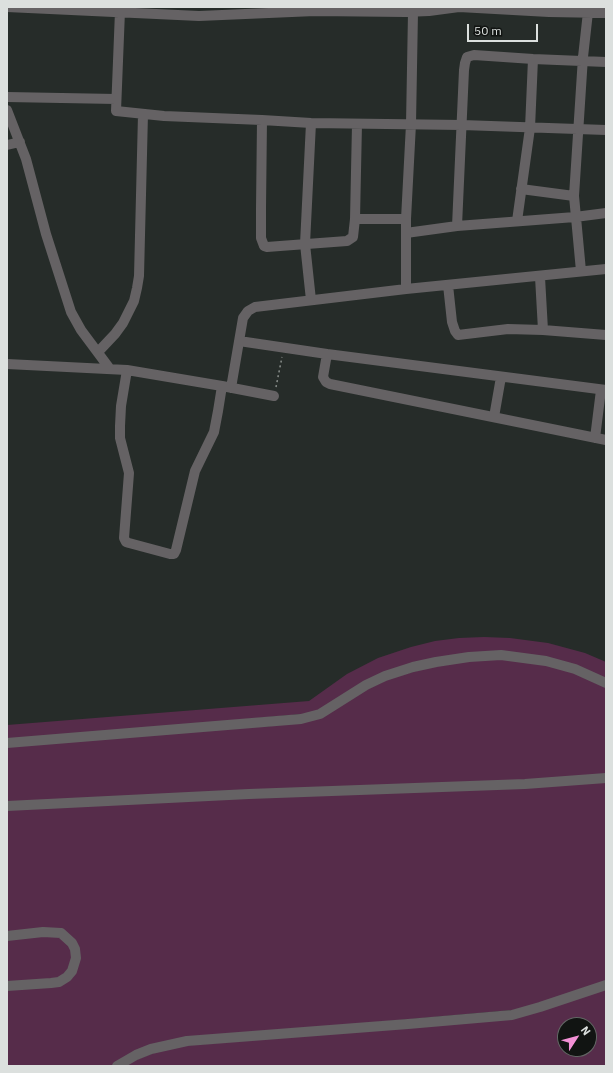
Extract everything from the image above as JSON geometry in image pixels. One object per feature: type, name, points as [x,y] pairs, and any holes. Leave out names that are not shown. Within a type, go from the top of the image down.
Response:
[{"type":"street","points":[[7,7],[199,16],[315,11],[414,12],[465,8],[606,13]]},
{"type":"street","points":[[120,12],[116,111],[164,116],[311,123],[462,125],[606,130]]},
{"type":"street","points":[[406,289],[406,219],[411,124],[414,12]]},
{"type":"street","points":[[581,271],[574,196],[583,61],[588,12]]},
{"type":"street","points":[[457,226],[464,70],[465,63],[468,58],[474,55],[606,62]]},
{"type":"street","points":[[517,221],[530,128],[534,59]]},
{"type":"street","points":[[7,97],[116,99]]},
{"type":"street","points":[[7,110],[26,159],[46,234],[67,303],[74,319],[110,369]]},
{"type":"street","points":[[98,352],[115,334],[122,323],[134,301],[137,288],[139,268],[143,114]]},
{"type":"street","points":[[262,120],[262,242],[264,246],[267,247],[349,240],[354,235],[357,124]]},
{"type":"street","points":[[311,123],[305,244],[311,300]]},
{"type":"street","points":[[7,145],[20,142]]},
{"type":"street","points":[[522,189],[574,196]]},
{"type":"street","points":[[406,233],[457,226],[606,213]]},
{"type":"street","points":[[355,219],[406,219]]},
{"type":"street","points":[[127,370],[121,406],[120,426],[120,438],[129,473],[124,538],[126,542],[129,543],[174,554],[196,471],[214,432],[218,411],[227,387],[239,341],[243,318],[251,309],[258,306],[406,289],[540,277],[606,269]]},
{"type":"street","points":[[540,277],[543,330]]},
{"type":"street","points":[[448,285],[452,322],[458,335],[468,335],[497,330],[543,330],[606,336]]},
{"type":"street","points":[[239,341],[604,390],[595,438]]},
{"type":"street","points":[[327,354],[324,380],[328,383],[606,440]]},
{"type":"street","points":[[7,364],[127,370],[274,396]]},
{"type":"street","points":[[494,417],[501,377]]},
{"type":"street","points":[[7,743],[301,719],[320,714],[366,685],[385,676],[412,667],[485,655],[516,656],[546,661],[575,669],[606,683]]},
{"type":"street","points":[[7,806],[226,795],[525,784],[606,778]]},
{"type":"street","points":[[7,936],[43,932],[61,934],[69,938],[75,949],[76,958],[72,971],[67,977],[59,982],[51,984],[7,986]]},
{"type":"street","points":[[117,1066],[136,1055],[151,1049],[187,1041],[408,1024],[512,1014],[540,1007],[606,985]]},
{"type":"path","points":[[274,396],[282,355]]},
{"type":"shaded area","points":[[484,637],[510,638],[548,643],[585,653],[606,662],[606,680],[547,658],[435,659],[313,713],[7,741],[7,725],[309,701],[347,674],[378,658],[435,641]]},
{"type":"shaded area","points":[[516,658],[574,672],[606,686],[606,776],[7,804],[7,745],[255,725],[262,727],[289,724],[394,677],[454,661]]},
{"type":"shaded area","points":[[606,781],[606,982],[524,1009],[187,1039],[113,1066],[7,1066],[7,989],[73,977],[71,936],[7,934],[7,808]]},
{"type":"shaded area","points":[[54,934],[71,945],[72,966],[58,979],[7,984],[7,939]]},
{"type":"shaded area","points":[[606,987],[606,1066],[121,1066],[169,1047],[483,1021]]}]
